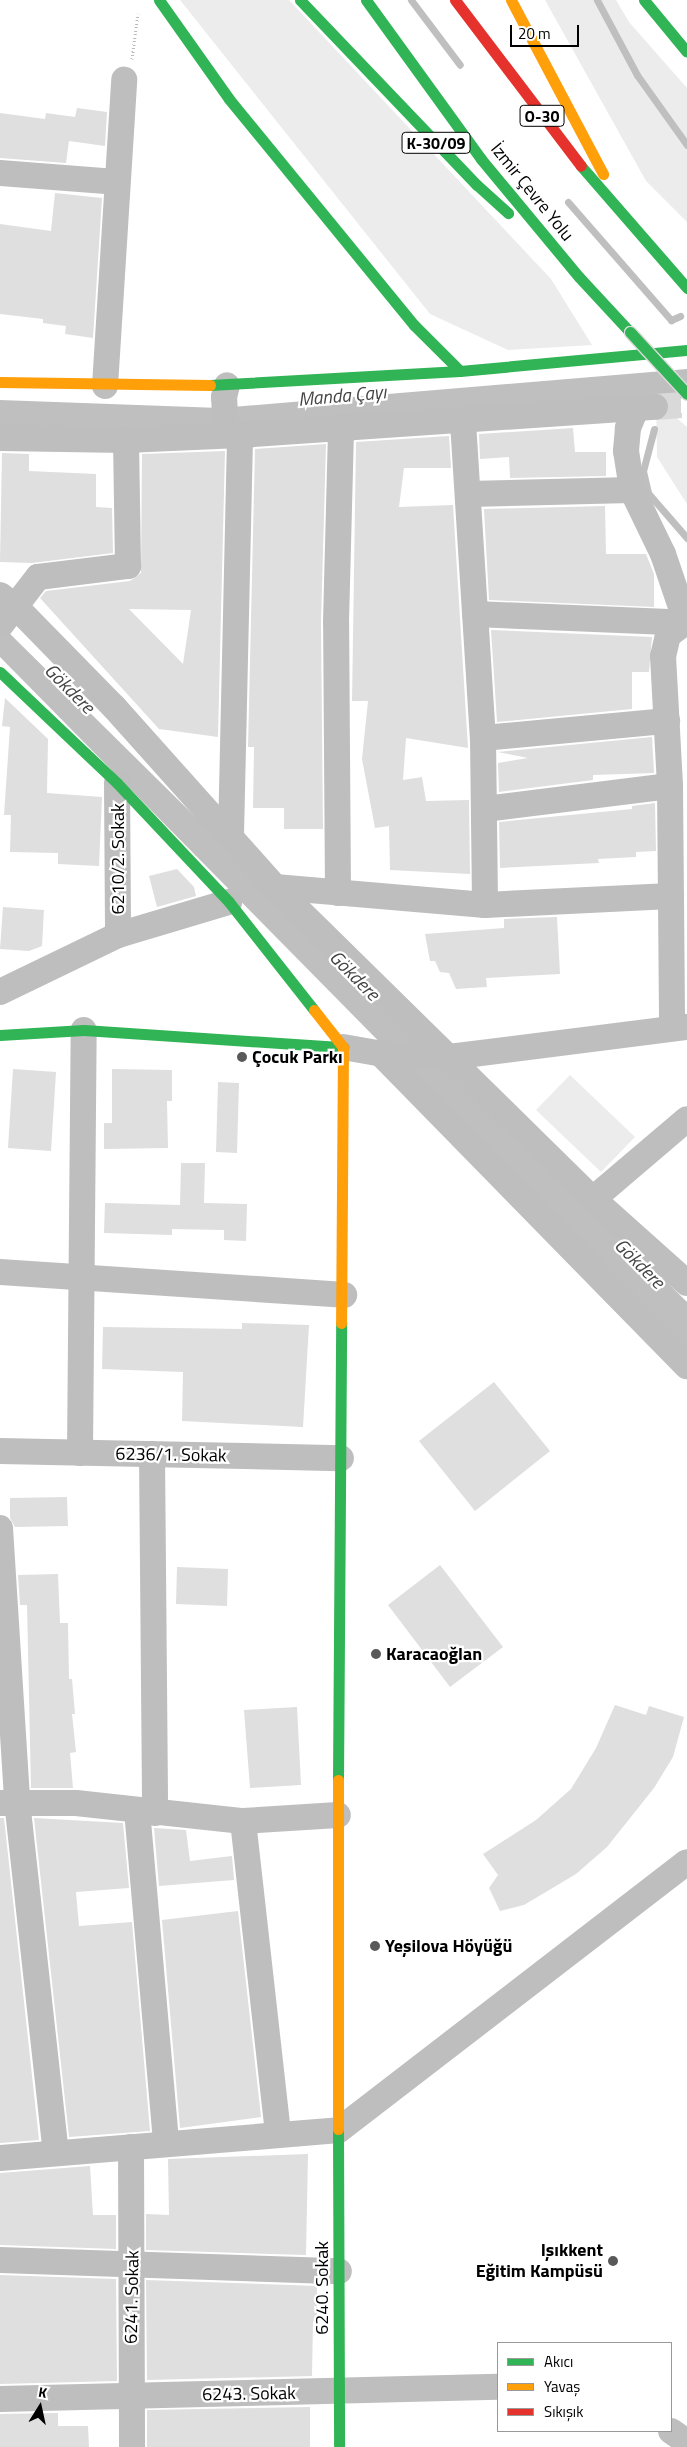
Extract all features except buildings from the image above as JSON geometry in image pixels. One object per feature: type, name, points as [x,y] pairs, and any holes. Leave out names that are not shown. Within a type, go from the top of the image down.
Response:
[{"type":"main road","points":[[160,0],[236,106],[414,325],[460,371]]},
{"type":"main road","name":"K-30/09","points":[[300,0],[477,185],[579,277]]},
{"type":"main road","name":"İzmir Çevre Yolu","points":[[366,0],[481,159],[579,277],[687,394]]},
{"type":"main road","name":"O-30","points":[[455,0],[568,152],[687,288]]},
{"type":"main road","points":[[511,0],[633,228]]},
{"type":"main road","points":[[644,0],[687,52]]},
{"type":"main road","points":[[0,382],[226,391],[687,350]]},
{"type":"main road","points":[[0,672],[117,783],[229,902],[343,1047]]},
{"type":"main road","points":[[0,1035],[84,1030],[343,1047]]},
{"type":"main road","name":"6240. Sokak","points":[[340,2447],[338,1815],[344,1295],[343,1047]]},
{"type":"street","points":[[104,386],[124,80]]},
{"type":"street","points":[[0,173],[116,182]]},
{"type":"street","points":[[226,391],[233,434],[230,835]]},
{"type":"street","points":[[0,438],[126,440],[341,427],[463,422],[646,408],[628,428],[626,450],[632,490],[663,554],[686,623]]},
{"type":"street","points":[[463,422],[483,738],[485,906]]},
{"type":"street","points":[[338,893],[336,622],[341,427]]},
{"type":"street","points":[[126,440],[128,566],[38,577],[5,612],[230,835],[276,887],[593,1199],[683,1274]]},
{"type":"street","points":[[468,494],[632,490]]},
{"type":"street","points":[[475,614],[686,623]]},
{"type":"street","points":[[343,1047],[381,1054],[449,1057],[680,1027],[671,896],[670,786],[663,656],[668,635],[686,623]]},
{"type":"street","points":[[483,738],[667,721]]},
{"type":"street","name":"6210/2. Sokak","points":[[117,783],[118,935]]},
{"type":"street","points":[[484,809],[670,786]]},
{"type":"street","points":[[276,887],[485,906],[671,896]]},
{"type":"street","points":[[0,992],[118,935],[229,902]]},
{"type":"street","points":[[80,1453],[84,1030]]},
{"type":"street","points":[[381,1054],[687,1366]]},
{"type":"street","points":[[593,1199],[687,1119]]},
{"type":"street","points":[[0,1272],[344,1295]]},
{"type":"street","name":"6236/1. Sokak","points":[[0,1451],[341,1458]]},
{"type":"street","points":[[152,1454],[146,1812],[166,2144]]},
{"type":"street","points":[[0,1528],[9,1802],[56,2153]]},
{"type":"street","points":[[9,1802],[242,1821],[338,1815]]},
{"type":"street","points":[[242,1821],[278,2135]]},
{"type":"street","points":[[0,2158],[339,2130],[687,1862]]},
{"type":"street","name":"6241. Sokak","points":[[131,2147],[133,2266],[130,2397],[132,2447]]},
{"type":"street","points":[[0,2260],[133,2266],[339,2271]]},
{"type":"street","name":"6243. Sokak","points":[[0,2399],[497,2387]]},
{"type":"street","points":[[672,2431],[687,2442]]},
{"type":"path","points":[[124,80],[131,69],[138,10]]},
{"type":"shaded area","points":[[180,0],[289,0],[551,279],[592,345],[508,350],[430,314]]},
{"type":"shaded area","points":[[545,0],[616,0],[629,22],[687,88],[687,222],[646,181]]},
{"type":"shaded area","points":[[656,400],[687,427],[687,504],[657,457]]},
{"type":"shaded area","points":[[570,1075],[635,1137],[601,1172],[536,1110]]},
{"type":"water","points":[[687,369],[687,398],[243,431],[0,431],[0,400],[220,408]]},
{"type":"water","name":"Gökdere","points":[[0,624],[687,1302],[687,1354],[0,657]]},
{"type":"waterway","points":[[411,0],[460,65]]},
{"type":"waterway","points":[[597,0],[637,75],[687,145]]},
{"type":"waterway","points":[[568,202],[671,320],[680,316]]},
{"type":"waterway","points":[[654,429],[643,471],[648,493],[687,538]]},
{"type":"tunnel","points":[[655,407],[687,405]]},
{"type":"traffic: fast","points":[[159,0],[229,99],[414,325],[460,371]]},
{"type":"traffic: fast","points":[[300,0],[477,185],[508,213]]},
{"type":"traffic: fast","points":[[366,0],[481,159],[579,277],[630,332]]},
{"type":"traffic: fast","points":[[644,0],[687,52]]},
{"type":"traffic: fast","points":[[581,166],[687,288]]},
{"type":"traffic: fast","points":[[630,332],[687,394]]},
{"type":"traffic: fast","points":[[210,385],[460,371],[687,350]]},
{"type":"traffic: fast","points":[[0,672],[117,783],[229,902],[314,1010]]},
{"type":"traffic: fast","points":[[0,1035],[84,1030],[343,1047]]},
{"type":"traffic: fast","points":[[338,1780],[341,1323]]},
{"type":"traffic: fast","points":[[338,2129],[339,2447]]},
{"type":"traffic: slow","points":[[511,0],[603,174]]},
{"type":"traffic: slow","points":[[0,382],[210,385]]},
{"type":"traffic: slow","points":[[314,1010],[343,1047],[341,1323]]},
{"type":"traffic: slow","points":[[338,1780],[338,2129]]},
{"type":"traffic: jam","points":[[455,0],[581,166]]},
{"type":"place","name":"Çocuk Parkı","points":[[242,1057]]},
{"type":"place","name":"Karacaoğlan","points":[[376,1654]]},
{"type":"place","name":"Yeşilova Höyüğü","points":[[375,1946]]},
{"type":"place","name":"Işıkkent Eğitim Kampüsü","points":[[613,2261]]},
{"type":"water label","name":"Manda Çayı","points":[[342,395]]}]
